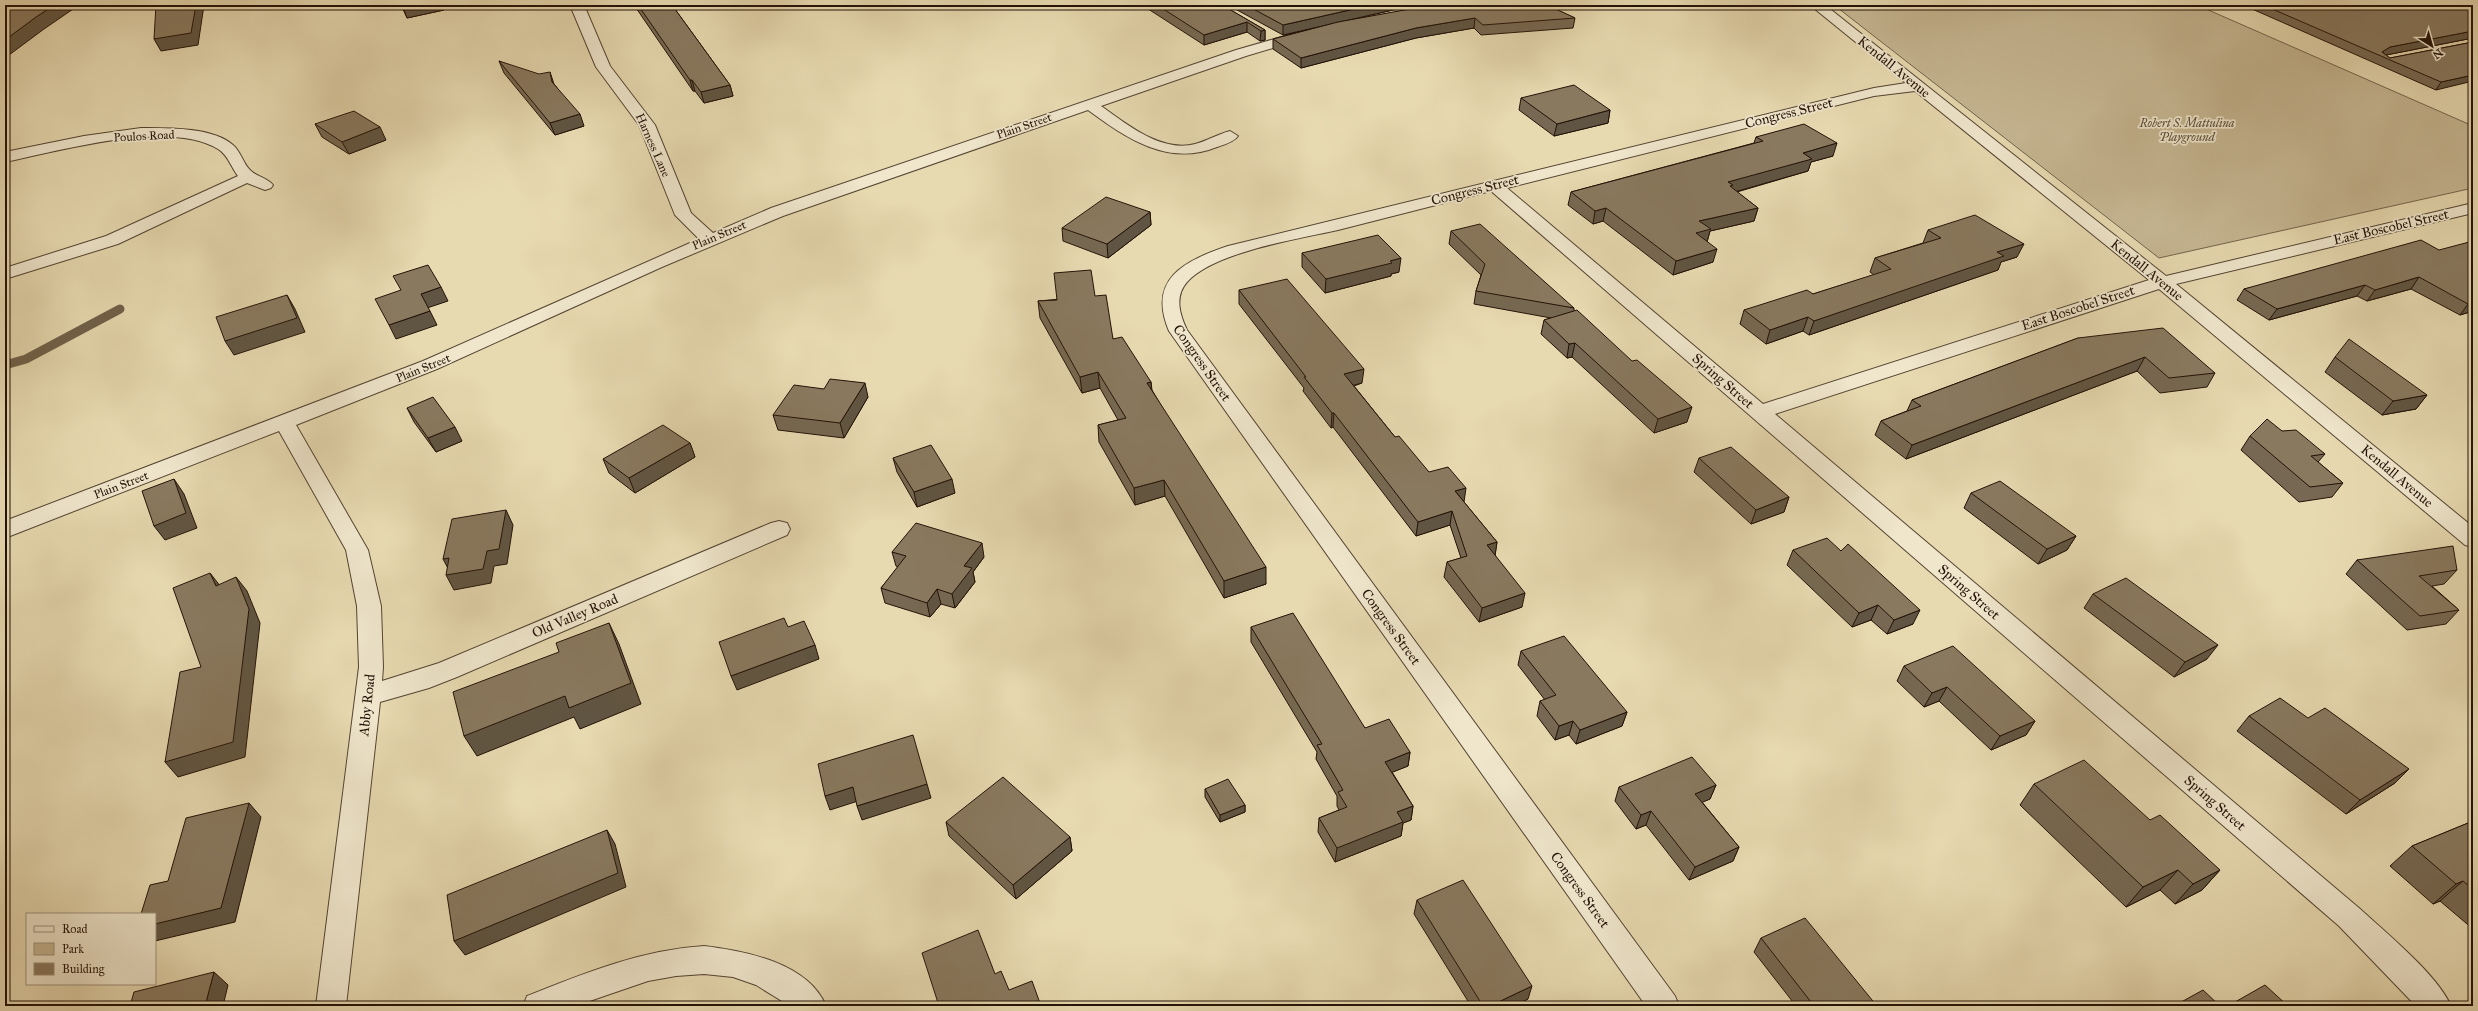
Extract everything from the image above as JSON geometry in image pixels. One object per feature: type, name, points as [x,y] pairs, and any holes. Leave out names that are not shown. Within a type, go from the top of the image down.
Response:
[{"type":"street","name":"Harness Lane","points":[[577,5],[603,67],[632,102],[647,125],[684,215],[709,239]]},
{"type":"street","name":"Kendall Avenue","points":[[1817,5],[2161,281],[2473,539]]},
{"type":"street","name":"Plain Street","points":[[5,530],[461,352],[709,239],[822,195],[1089,104],[1273,37],[1319,31]]},
{"type":"street","name":"Congress Street","points":[[1664,1006],[1178,331],[1168,308],[1169,298],[1181,278],[1190,270],[1217,255],[1251,245],[1874,92],[1917,86]]},
{"type":"street","points":[[1089,104],[1139,138],[1171,148],[1189,150],[1230,136]]},
{"type":"street","name":"Poulos Road","points":[[5,157],[122,136],[171,133],[205,138],[232,150],[243,172],[248,177]]},
{"type":"street","points":[[5,274],[112,240],[248,177],[265,185]]},
{"type":"street","name":"Spring Street","points":[[1495,186],[2348,917],[2409,976],[2436,1006]]},
{"type":"street","name":"East Boscobel Street","points":[[1759,412],[2161,281],[2472,209]]},
{"type":"street","name":"Abby Road","points":[[284,422],[342,521],[362,566],[371,626],[371,667],[332,1006]]},
{"type":"street","name":"Old Valley Road","points":[[368,696],[407,685],[448,670],[779,529]]},
{"type":"street","points":[[538,1006],[632,972],[662,964],[692,960],[717,960],[742,965],[788,986],[811,1006]]},
{"type":"green space","name":"Robert S. Mattulina Playground","points":[[1834,5],[2197,5],[2473,126],[2473,188],[2159,258]]},
{"type":"building","points":[[14,5],[54,5],[5,40],[5,11]]},
{"type":"building","points":[[156,5],[196,5],[191,33],[154,39]]},
{"type":"building","points":[[638,5],[672,5],[730,85],[701,92],[692,80],[690,80]]},
{"type":"building","points":[[1157,5],[1222,5],[1265,30],[1261,31],[1247,22],[1204,35]]},
{"type":"building","points":[[1246,5],[1372,5],[1283,25]]},
{"type":"building","points":[[1432,5],[1547,5],[1575,18],[1483,25],[1475,18],[1416,28],[1301,58],[1273,39],[1338,22]]},
{"type":"building","points":[[2263,5],[2473,5],[2473,31],[2390,47],[2382,52],[2390,58],[2473,42],[2473,75],[2441,82]]},
{"type":"building","points":[[499,61],[539,74],[550,72],[552,82],[580,114],[550,123]]},
{"type":"building","points":[[1574,85],[1610,110],[1557,124],[1521,98]]},
{"type":"building","points":[[354,111],[380,127],[342,142],[315,124]]},
{"type":"building","points":[[1804,124],[1837,143],[1803,153],[1812,159],[1728,182],[1733,185],[1730,186],[1758,208],[1699,221],[1711,229],[1696,233],[1717,249],[1676,261],[1606,208],[1595,211],[1571,192],[1763,141],[1756,137]]},
{"type":"building","points":[[1106,197],[1150,212],[1107,244],[1062,228]]},
{"type":"building","points":[[1975,215],[2024,244],[1997,252],[2004,256],[1814,321],[1808,317],[1770,330],[1744,310],[1807,290],[1813,294],[1891,269],[1875,258],[1941,238],[1928,230]]},
{"type":"building","points":[[1480,224],[1574,308],[1476,291],[1485,264],[1451,231]]},
{"type":"building","points":[[1378,235],[1401,258],[1390,261],[1392,263],[1326,279],[1302,253]]},
{"type":"building","points":[[2421,240],[2439,250],[2473,241],[2473,302],[2468,304],[2419,277],[2375,290],[2365,285],[2277,309],[2244,289]]},
{"type":"building","points":[[428,265],[441,287],[421,294],[430,311],[389,325],[375,299],[401,290],[393,276]]},
{"type":"building","points":[[1091,270],[1095,296],[1106,295],[1113,339],[1122,337],[1151,382],[1147,383],[1266,567],[1224,581],[1164,480],[1134,488],[1098,425],[1126,418],[1098,372],[1080,377],[1038,301],[1057,300],[1054,273]]},
{"type":"building","points":[[1287,279],[1364,369],[1344,374],[1395,437],[1399,436],[1429,472],[1448,467],[1466,488],[1455,491],[1497,542],[1487,545],[1525,593],[1482,608],[1447,562],[1467,556],[1452,511],[1418,522],[1334,413],[1332,413],[1304,377],[1306,377],[1239,290]]},
{"type":"building","points":[[287,295],[297,318],[225,341],[216,317]]},
{"type":"building","points":[[1577,310],[1632,361],[1637,360],[1692,407],[1658,419],[1575,343],[1569,344],[1544,320]]},
{"type":"building","points":[[2163,328],[2215,373],[2169,378],[2145,357],[1912,445],[1881,421],[1921,406],[1912,400],[2078,338]]},
{"type":"building","points":[[2349,339],[2427,395],[2393,401],[2335,357]]},
{"type":"building","points":[[830,379],[865,383],[840,423],[773,415],[794,385],[824,389]]},
{"type":"building","points":[[433,397],[455,427],[428,438],[407,408]]},
{"type":"building","points":[[2267,419],[2282,431],[2296,430],[2325,454],[2311,456],[2343,483],[2310,487],[2250,436]]},
{"type":"building","points":[[663,425],[690,443],[629,478],[603,459]]},
{"type":"building","points":[[931,445],[952,479],[914,492],[893,458]]},
{"type":"building","points":[[1731,447],[1789,497],[1756,510],[1699,458]]},
{"type":"building","points":[[174,479],[186,513],[154,526],[142,491]]},
{"type":"building","points":[[2000,481],[2076,536],[2047,549],[1971,493]]},
{"type":"building","points":[[506,510],[499,549],[487,551],[483,569],[446,575],[449,558],[443,559],[452,519]]},
{"type":"building","points":[[916,523],[982,543],[964,566],[972,568],[952,594],[937,589],[927,603],[881,588],[906,556],[892,552]]},
{"type":"building","points":[[1827,538],[1841,551],[1848,544],[1920,610],[1894,620],[1878,605],[1859,613],[1793,550]]},
{"type":"building","points":[[2453,546],[2457,570],[2419,576],[2459,610],[2420,616],[2357,560]]},
{"type":"building","points":[[210,573],[216,586],[236,577],[249,609],[233,742],[165,762],[180,672],[201,667],[173,588]]},
{"type":"building","points":[[2126,578],[2218,645],[2185,662],[2093,594]]},
{"type":"building","points":[[1293,613],[1365,728],[1389,719],[1410,752],[1385,762],[1413,806],[1397,812],[1403,822],[1337,848],[1319,818],[1347,807],[1338,792],[1343,790],[1317,745],[1322,744],[1251,627]]},
{"type":"building","points":[[784,618],[788,627],[804,621],[815,645],[731,676],[719,642]]},
{"type":"building","points":[[609,623],[631,683],[569,708],[565,696],[464,736],[453,692],[559,652],[556,643]]},
{"type":"building","points":[[1564,636],[1627,712],[1580,730],[1573,721],[1559,726],[1540,701],[1556,695],[1521,651]]},
{"type":"building","points":[[1953,646],[2035,721],[2000,736],[1947,687],[1932,693],[1904,666]]},
{"type":"building","points":[[2280,698],[2308,718],[2325,708],[2409,769],[2360,800],[2249,716]]},
{"type":"building","points":[[913,735],[927,784],[857,806],[853,787],[825,796],[818,764]]},
{"type":"building","points":[[1692,757],[1716,785],[1695,794],[1739,847],[1695,867],[1651,811],[1641,815],[1619,787]]},
{"type":"building","points":[[2084,760],[2150,820],[2160,815],[2220,870],[2193,884],[2178,870],[2143,887],[2034,784]]},
{"type":"building","points":[[1003,777],[1070,837],[1013,885],[946,822]]},
{"type":"building","points":[[1228,779],[1245,805],[1220,815],[1205,789]]},
{"type":"building","points":[[249,803],[221,908],[156,924],[156,913],[141,913],[150,885],[168,881],[186,818]]},
{"type":"building","points":[[2473,821],[2473,889],[2463,881],[2456,884],[2412,846]]},
{"type":"building","points":[[607,830],[618,873],[454,941],[447,895]]},
{"type":"building","points":[[1463,880],[1532,986],[1490,1006],[1483,1006],[1417,900]]},
{"type":"building","points":[[1805,918],[1877,1006],[1803,1006],[1811,1002],[1761,938]]},
{"type":"building","points":[[978,930],[995,974],[1001,971],[1009,990],[1032,981],[1041,1006],[939,1006],[922,953]]},
{"type":"building","points":[[214,972],[205,1006],[130,1006],[134,992]]},
{"type":"building","points":[[2265,985],[2288,1006],[2228,1006]]},
{"type":"building","points":[[2203,990],[2220,1006],[2174,1006]]},
{"type":"waterway","points":[[5,365],[26,359],[120,309]]}]
